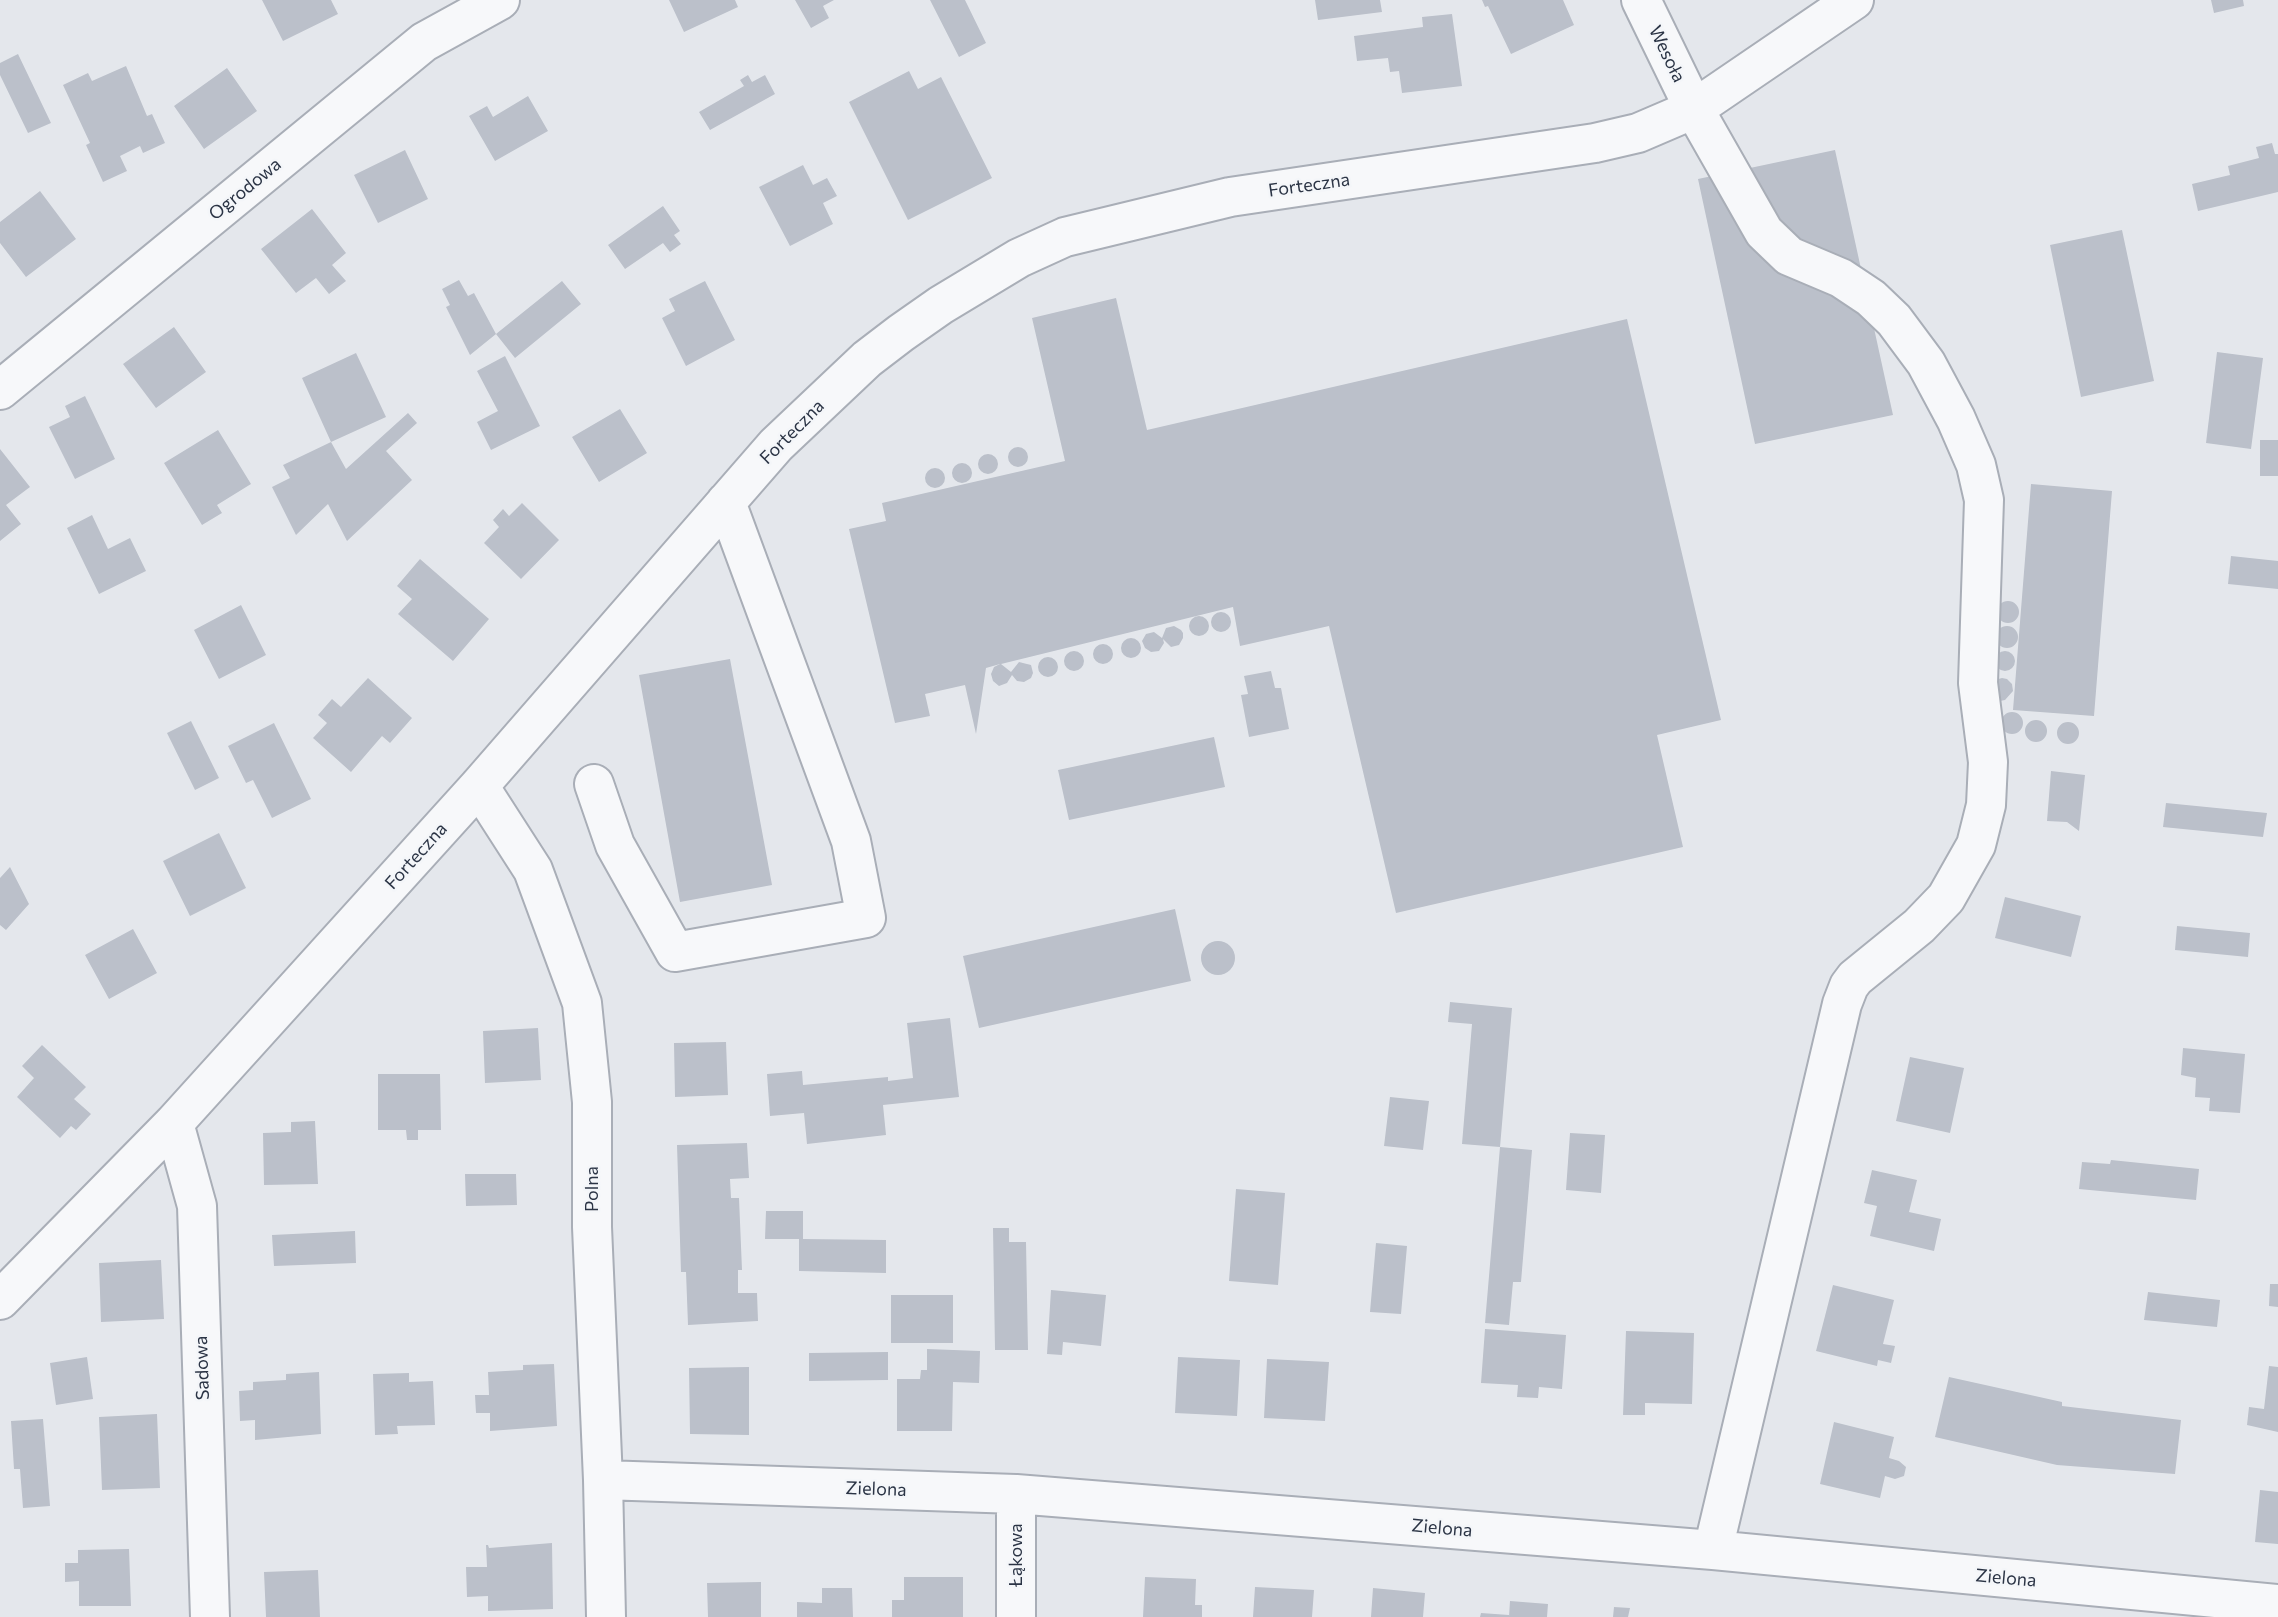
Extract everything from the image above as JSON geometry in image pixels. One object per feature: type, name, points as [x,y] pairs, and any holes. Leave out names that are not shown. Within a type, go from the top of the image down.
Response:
[{"type":"street","name":"Ogrodowa","points":[[0,390],[424,42],[500,0]]},
{"type":"street","name":"Wesoła","points":[[1641,0],[1694,109],[1764,232],[1789,256],[1841,278],[1871,298],[1894,320],[1926,363],[1976,465],[1984,500],[1978,683],[1988,762],[1986,805],[1976,845],[1945,898],[1919,926],[1855,978],[1842,1004],[1713,1550]]},
{"type":"street","name":"Forteczna","points":[[0,1300],[174,1123],[479,786],[776,445],[875,352],[941,305],[1019,258],[1065,237],[1230,197],[1595,143],[1638,133],[1694,109],[1854,0]]},
{"type":"street","points":[[594,784],[615,845],[675,952],[866,918],[851,841],[726,502]]},
{"type":"street","name":"Polna","points":[[479,786],[533,870],[582,1003],[592,1102],[592,1227],[606,1617]]},
{"type":"street","name":"Sadowa","points":[[174,1123],[197,1206],[209,1617]]},
{"type":"street","name":"Zielona","points":[[603,1480],[1016,1494],[1713,1550],[2278,1604]]},
{"type":"street","name":"Łąkowa","points":[[1016,1494],[1016,1617]]},
{"type":"building","points":[[262,0],[331,0],[338,14],[283,41]]},
{"type":"building","points":[[669,0],[735,0],[738,7],[684,32]]},
{"type":"building","points":[[795,0],[834,0],[823,6],[829,18],[811,28]]},
{"type":"building","points":[[930,0],[965,0],[986,43],[959,57]]},
{"type":"building","points":[[1315,0],[1380,0],[1382,12],[1318,20]]},
{"type":"building","points":[[1482,0],[1563,0],[1574,25],[1511,54],[1488,6],[1485,7]]},
{"type":"building","points":[[2211,0],[2243,0],[2244,6],[2214,13]]},
{"type":"building","points":[[1452,14],[1462,86],[1402,93],[1399,71],[1390,72],[1388,58],[1357,61],[1354,36],[1423,27],[1422,17]]},
{"type":"building","points":[[18,54],[51,123],[28,133],[0,75],[0,63]]},
{"type":"building","points":[[126,66],[147,116],[152,114],[165,143],[143,153],[140,146],[120,156],[127,171],[103,182],[86,145],[90,143],[63,85],[88,73],[92,81]]},
{"type":"building","points":[[227,68],[257,111],[204,149],[174,106]]},
{"type":"building","points":[[909,71],[918,89],[941,77],[992,178],[908,220],[849,102]]},
{"type":"building","points":[[748,75],[752,82],[765,75],[775,94],[710,130],[699,112],[744,86],[740,80]]},
{"type":"building","points":[[528,96],[548,131],[495,161],[469,116],[487,106],[493,117]]},
{"type":"building","points":[[2272,143],[2275,154],[2278,154],[2278,192],[2198,211],[2192,184],[2230,175],[2228,166],[2259,158],[2256,147]]},
{"type":"building","points":[[405,150],[428,199],[378,223],[354,175]]},
{"type":"building","points":[[1835,150],[1893,415],[1755,444],[1698,179]]},
{"type":"building","points":[[803,165],[813,185],[827,178],[837,196],[823,203],[833,224],[790,246],[759,187]]},
{"type":"building","points":[[40,191],[76,239],[26,277],[0,243],[0,222]]},
{"type":"building","points":[[663,206],[680,231],[674,235],[681,244],[670,252],[663,243],[625,269],[608,245]]},
{"type":"building","points":[[312,209],[346,253],[332,265],[346,281],[329,294],[316,278],[296,293],[261,249]]},
{"type":"building","points":[[2122,230],[2154,381],[2081,397],[2050,245]]},
{"type":"building","points":[[459,280],[468,296],[474,293],[496,334],[470,355],[446,307],[450,305],[442,289]]},
{"type":"building","points":[[562,281],[581,304],[515,358],[496,334]]},
{"type":"building","points":[[705,281],[735,340],[686,366],[662,318],[675,311],[669,299]]},
{"type":"building","points":[[1116,298],[1147,430],[1627,319],[1721,720],[1657,735],[1683,847],[1396,913],[1329,626],[1240,646],[1233,607],[1001,664],[1011,672],[1019,662],[1031,665],[1031,678],[1024,682],[1017,681],[1012,675],[1007,683],[999,686],[993,681],[991,674],[994,667],[1000,664],[986,668],[976,734],[965,685],[925,694],[930,716],[895,723],[849,529],[886,521],[882,503],[1065,461],[1032,318]]},
{"type":"building","points":[[174,327],[206,372],[156,408],[123,364]]},
{"type":"building","points":[[2217,352],[2263,358],[2251,449],[2206,443]]},
{"type":"building","points":[[356,353],[386,417],[331,442],[302,378]]},
{"type":"building","points":[[505,356],[540,426],[491,450],[477,422],[498,411],[477,371]]},
{"type":"building","points":[[85,396],[115,459],[75,479],[49,427],[70,417],[65,406]]},
{"type":"building","points":[[620,409],[647,453],[599,482],[572,437]]},
{"type":"building","points":[[408,413],[417,423],[386,451],[412,480],[347,541],[328,504],[296,535],[272,487],[290,478],[283,465],[331,442],[346,469]]},
{"type":"building","points":[[218,430],[251,484],[217,505],[222,513],[202,525],[164,463]]},
{"type":"building","points":[[2260,440],[2278,440],[2278,476],[2260,476]]},
{"type":"building","points":[[1014,447],[1022,447],[1028,457],[1022,467],[1014,467],[1008,461],[1008,453]]},
{"type":"building","points":[[0,449],[30,487],[6,505],[21,524],[0,541]]},
{"type":"building","points":[[984,454],[992,454],[998,464],[992,474],[984,474],[978,468],[978,460]]},
{"type":"building","points":[[958,463],[966,463],[972,473],[966,483],[958,483],[952,477],[952,469]]},
{"type":"building","points":[[931,468],[939,468],[945,478],[939,488],[931,488],[925,482],[925,474]]},
{"type":"building","points":[[2031,484],[2112,491],[2094,716],[2013,710]]},
{"type":"building","points":[[522,503],[559,540],[521,579],[484,543],[499,527],[493,520],[503,509],[509,516]]},
{"type":"building","points":[[92,515],[108,549],[130,538],[146,571],[99,594],[67,528]]},
{"type":"building","points":[[2231,556],[2278,561],[2278,589],[2228,584]]},
{"type":"building","points":[[420,559],[489,619],[453,661],[398,614],[412,599],[397,586]]},
{"type":"building","points":[[2008,601],[2016,604],[2019,612],[2016,620],[2008,623],[2000,620],[1997,612],[2000,604]]},
{"type":"building","points":[[241,605],[266,655],[219,679],[194,630]]},
{"type":"building","points":[[1217,612],[1225,612],[1231,622],[1225,632],[1217,632],[1211,626],[1211,618]]},
{"type":"building","points":[[1195,616],[1203,616],[1209,626],[1203,636],[1195,636],[1189,630],[1189,622]]},
{"type":"building","points":[[1174,626],[1183,633],[1179,645],[1171,647],[1163,639],[1164,643],[1159,651],[1151,652],[1145,648],[1142,641],[1146,634],[1154,632],[1162,638],[1166,628]]},
{"type":"building","points":[[2007,626],[2015,629],[2018,637],[2015,645],[2007,648],[1999,645],[1996,637],[1999,629]]},
{"type":"building","points":[[1127,638],[1135,638],[1141,648],[1135,658],[1127,658],[1121,652],[1121,644]]},
{"type":"building","points":[[1099,644],[1107,644],[1113,654],[1107,664],[1099,664],[1093,658],[1093,650]]},
{"type":"building","points":[[1070,651],[1078,651],[1084,661],[1078,671],[1070,671],[1064,665],[1064,657]]},
{"type":"building","points":[[2001,651],[2009,651],[2015,661],[2009,671],[2001,671],[1995,665],[1995,657]]},
{"type":"building","points":[[1044,657],[1052,657],[1058,667],[1052,677],[1044,677],[1038,671],[1038,663]]},
{"type":"building","points":[[730,659],[772,885],[680,902],[639,675]]},
{"type":"building","points":[[1271,671],[1275,688],[1281,688],[1289,729],[1249,737],[1241,695],[1248,694],[1244,676]]},
{"type":"building","points":[[368,678],[412,718],[390,743],[382,736],[351,772],[313,738],[327,723],[318,715],[332,699],[341,707]]},
{"type":"building","points":[[2002,678],[2012,684],[2013,691],[2005,700],[2000,701],[1993,697],[1995,680]]},
{"type":"building","points":[[2012,712],[2020,715],[2023,723],[2020,731],[2012,734],[2004,731],[2001,723],[2004,715]]},
{"type":"building","points":[[2036,720],[2044,723],[2047,731],[2044,739],[2036,742],[2028,739],[2025,731],[2028,723]]},
{"type":"building","points":[[191,721],[219,778],[195,790],[167,733]]},
{"type":"building","points":[[2068,722],[2076,725],[2079,733],[2076,741],[2068,744],[2060,741],[2057,733],[2060,725]]},
{"type":"building","points":[[274,723],[311,799],[272,818],[253,780],[246,783],[228,746]]},
{"type":"building","points":[[1214,737],[1225,787],[1069,820],[1058,770]]},
{"type":"building","points":[[2051,771],[2085,775],[2079,831],[2067,822],[2047,821]]},
{"type":"building","points":[[2166,803],[2267,813],[2263,837],[2163,827]]},
{"type":"building","points":[[219,833],[246,888],[190,916],[163,861]]},
{"type":"building","points":[[10,867],[29,904],[6,930],[0,925],[0,878]]},
{"type":"building","points":[[2005,897],[2081,916],[2071,957],[1995,938]]},
{"type":"building","points":[[1175,909],[1191,981],[979,1028],[963,956]]},
{"type":"building","points":[[2177,926],[2250,933],[2248,957],[2175,950]]},
{"type":"building","points":[[133,929],[157,973],[109,999],[85,955]]},
{"type":"building","points":[[1218,941],[1230,946],[1235,958],[1230,970],[1218,975],[1206,970],[1201,958],[1206,946]]},
{"type":"building","points":[[1450,1002],[1512,1008],[1500,1147],[1462,1144],[1472,1024],[1448,1022]]},
{"type":"building","points":[[950,1018],[959,1097],[883,1105],[886,1135],[807,1144],[804,1113],[770,1116],[767,1074],[802,1071],[803,1085],[888,1077],[888,1081],[913,1078],[907,1023]]},
{"type":"building","points":[[538,1028],[541,1080],[485,1083],[483,1031]]},
{"type":"building","points":[[726,1042],[728,1095],[675,1097],[674,1043]]},
{"type":"building","points":[[42,1045],[86,1087],[74,1099],[91,1114],[76,1130],[71,1126],[60,1138],[17,1097],[34,1078],[22,1066]]},
{"type":"building","points":[[2183,1048],[2245,1054],[2240,1113],[2209,1111],[2210,1098],[2195,1097],[2196,1078],[2181,1075]]},
{"type":"building","points":[[1910,1057],[1964,1068],[1950,1133],[1896,1121]]},
{"type":"building","points":[[378,1074],[440,1074],[441,1130],[418,1130],[418,1140],[407,1140],[406,1130],[378,1130]]},
{"type":"building","points":[[1390,1097],[1429,1101],[1423,1150],[1384,1146]]},
{"type":"building","points":[[315,1121],[318,1184],[264,1185],[263,1133],[291,1132],[291,1122]]},
{"type":"building","points":[[1570,1133],[1605,1135],[1601,1193],[1566,1190]]},
{"type":"building","points":[[747,1143],[749,1178],[730,1179],[731,1198],[739,1198],[742,1270],[738,1270],[738,1293],[757,1293],[758,1321],[688,1325],[686,1272],[681,1272],[677,1145]]},
{"type":"building","points":[[1500,1147],[1532,1150],[1521,1282],[1513,1282],[1509,1325],[1485,1323]]},
{"type":"building","points":[[2111,1160],[2199,1169],[2196,1200],[2079,1189],[2082,1162],[2110,1164]]},
{"type":"building","points":[[1872,1170],[1917,1180],[1909,1212],[1941,1219],[1934,1251],[1870,1236],[1877,1206],[1864,1203]]},
{"type":"building","points":[[465,1174],[516,1174],[517,1205],[466,1206]]},
{"type":"building","points":[[1236,1189],[1285,1193],[1278,1285],[1229,1281]]},
{"type":"building","points":[[766,1211],[803,1211],[803,1239],[886,1240],[886,1273],[799,1271],[799,1239],[765,1239]]},
{"type":"building","points":[[993,1228],[1009,1228],[1009,1242],[1026,1242],[1028,1350],[995,1350]]},
{"type":"building","points":[[355,1231],[356,1263],[274,1266],[272,1235]]},
{"type":"building","points":[[1376,1243],[1407,1246],[1401,1314],[1370,1312]]},
{"type":"building","points":[[161,1260],[164,1319],[101,1322],[99,1263]]},
{"type":"building","points":[[2270,1284],[2278,1284],[2278,1307],[2269,1306]]},
{"type":"building","points":[[1833,1285],[1894,1300],[1883,1344],[1895,1346],[1891,1363],[1878,1360],[1877,1366],[1816,1351]]},
{"type":"building","points":[[1051,1290],[1106,1295],[1101,1346],[1063,1342],[1062,1355],[1047,1354]]},
{"type":"building","points":[[2148,1292],[2220,1300],[2217,1327],[2144,1320]]},
{"type":"building","points":[[891,1295],[953,1295],[953,1343],[891,1343]]},
{"type":"building","points":[[1485,1329],[1566,1335],[1562,1389],[1539,1387],[1538,1398],[1517,1397],[1518,1385],[1481,1383]]},
{"type":"building","points":[[1626,1331],[1694,1333],[1692,1404],[1645,1403],[1645,1415],[1623,1415]]},
{"type":"building","points":[[927,1349],[980,1351],[979,1383],[953,1382],[952,1431],[897,1431],[897,1379],[920,1379],[921,1370],[927,1370]]},
{"type":"building","points":[[888,1352],[888,1380],[809,1381],[809,1353]]},
{"type":"building","points":[[87,1357],[93,1399],[56,1405],[50,1363]]},
{"type":"building","points":[[1178,1357],[1240,1360],[1237,1416],[1175,1413]]},
{"type":"building","points":[[1267,1359],[1329,1362],[1325,1421],[1264,1418]]},
{"type":"building","points":[[554,1364],[557,1426],[490,1431],[490,1413],[476,1413],[475,1395],[489,1395],[488,1372],[523,1370],[523,1365]]},
{"type":"building","points":[[2269,1366],[2278,1367],[2278,1432],[2247,1425],[2249,1407],[2264,1409]]},
{"type":"building","points":[[749,1367],[749,1435],[690,1434],[689,1368]]},
{"type":"building","points":[[319,1372],[321,1434],[255,1440],[255,1420],[240,1421],[239,1391],[253,1390],[253,1382],[286,1380],[286,1374]]},
{"type":"building","points":[[409,1373],[409,1382],[433,1381],[435,1425],[397,1426],[398,1434],[375,1435],[373,1374]]},
{"type":"building","points":[[1949,1377],[2062,1402],[2062,1406],[2181,1420],[2175,1474],[2057,1465],[1935,1437]]},
{"type":"building","points":[[157,1414],[160,1488],[102,1490],[99,1417]]},
{"type":"building","points":[[43,1419],[50,1506],[23,1508],[20,1469],[14,1469],[11,1421]]},
{"type":"building","points":[[1834,1422],[1894,1437],[1889,1458],[1906,1467],[1904,1476],[1895,1479],[1885,1476],[1880,1498],[1820,1484]]},
{"type":"building","points":[[2260,1490],[2278,1492],[2278,1544],[2255,1542]]},
{"type":"building","points":[[552,1543],[553,1609],[488,1611],[488,1596],[467,1597],[466,1567],[487,1567],[486,1545],[489,1548]]},
{"type":"building","points":[[129,1549],[131,1606],[79,1606],[79,1581],[65,1582],[65,1563],[78,1563],[78,1550]]},
{"type":"building","points":[[318,1570],[320,1617],[266,1617],[264,1572]]},
{"type":"building","points":[[904,1577],[963,1577],[963,1617],[892,1617],[892,1600],[904,1600]]},
{"type":"building","points":[[1145,1577],[1196,1579],[1195,1605],[1202,1605],[1202,1617],[1143,1617]]},
{"type":"building","points":[[761,1582],[761,1617],[708,1617],[707,1583]]},
{"type":"building","points":[[1255,1587],[1314,1590],[1312,1617],[1253,1617]]},
{"type":"building","points":[[822,1588],[852,1588],[853,1617],[797,1617],[797,1602],[822,1603]]},
{"type":"building","points":[[1373,1588],[1425,1593],[1423,1617],[1371,1617]]},
{"type":"building","points":[[1510,1601],[1548,1604],[1547,1617],[1509,1617]]},
{"type":"building","points":[[1614,1607],[1630,1608],[1628,1617],[1613,1617]]},
{"type":"building","points":[[1481,1613],[1509,1615],[1509,1617],[1480,1617]]}]
